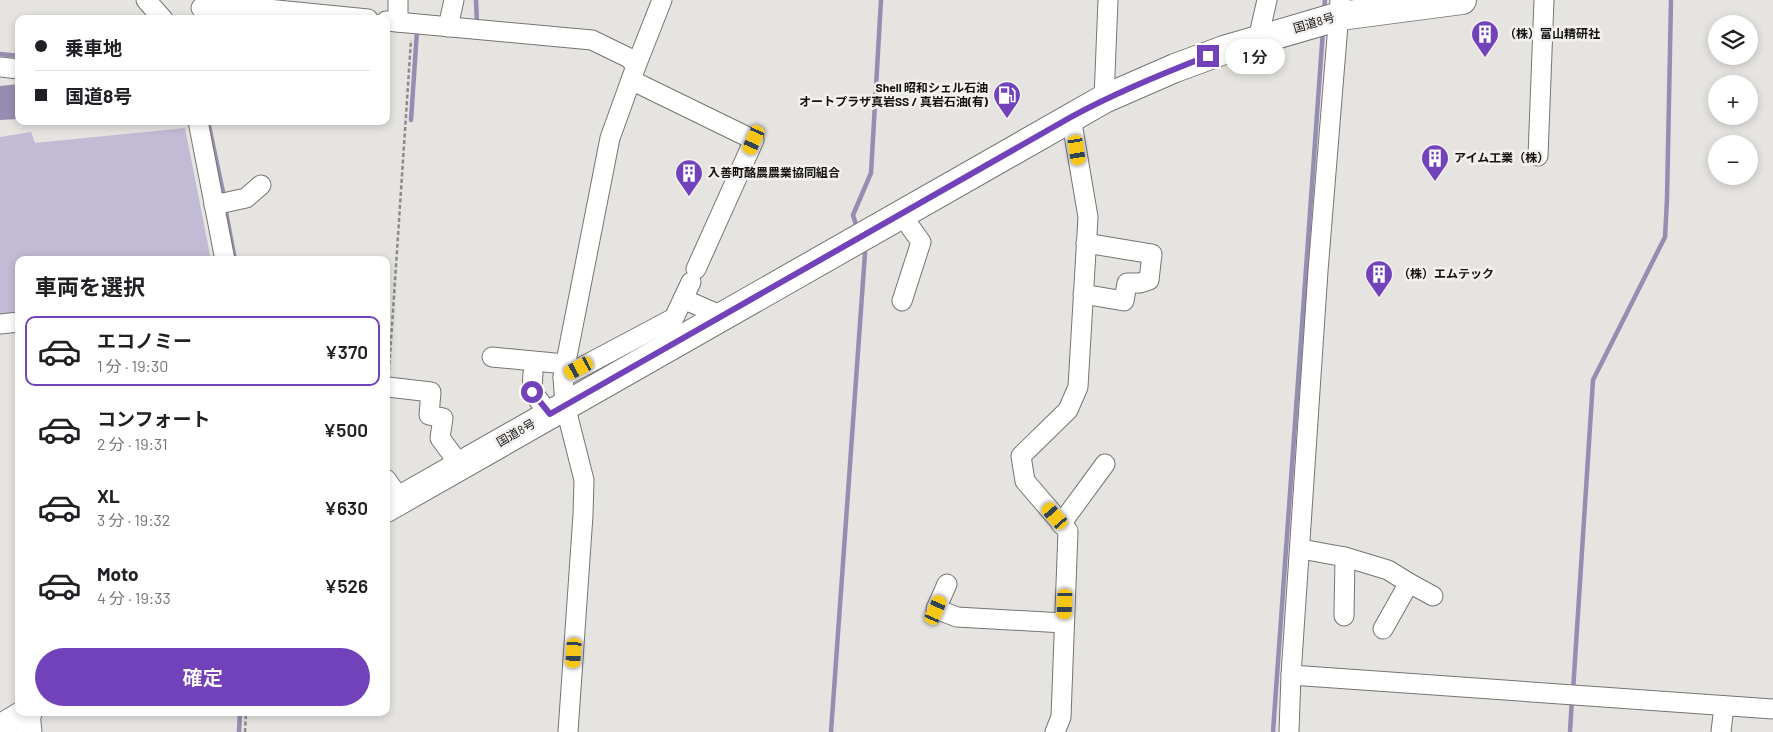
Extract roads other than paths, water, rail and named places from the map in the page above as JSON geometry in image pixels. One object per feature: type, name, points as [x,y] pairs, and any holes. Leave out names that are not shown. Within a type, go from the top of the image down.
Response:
[{"type":"highway","name":"国道8号","points":[[391,496],[460,465],[1104,99],[1175,68],[1340,8],[1462,0]]},
{"type":"highway","points":[[0,728],[22,716]]},
{"type":"street","points":[[146,0],[159,15]]},
{"type":"street","points":[[398,0],[399,22],[592,40],[629,58],[633,73],[754,140],[674,318],[564,370],[492,357]]},
{"type":"street","points":[[448,27],[454,0]]},
{"type":"street","points":[[568,732],[584,480],[557,410],[610,138],[662,0]]},
{"type":"street","points":[[1104,99],[1108,0]]},
{"type":"street","points":[[1258,39],[1267,0]]},
{"type":"street","points":[[1538,156],[1544,0]]},
{"type":"street","points":[[201,9],[237,6],[328,15]]},
{"type":"street","points":[[1289,732],[1291,675],[1301,548],[1318,271],[1340,8]]},
{"type":"street","points":[[0,67],[15,68]]},
{"type":"street","points":[[1055,732],[1061,717],[1068,531],[1025,481],[1021,456],[1068,410],[1078,386],[1088,217],[1071,117]]},
{"type":"street","points":[[199,125],[224,256]]},
{"type":"street","points":[[214,205],[246,198],[261,185]]},
{"type":"street","points":[[901,214],[921,242],[902,301]]},
{"type":"street","points":[[1083,294],[1124,301],[1127,283],[1140,283],[1149,280],[1152,254],[1086,243]]},
{"type":"street","points":[[690,283],[722,316]]},
{"type":"street","points":[[0,324],[15,322]]},
{"type":"street","points":[[533,372],[532,392],[557,410]]},
{"type":"street","points":[[390,388],[431,392],[429,415],[443,418],[440,438],[460,465]]},
{"type":"street","points":[[1061,524],[1105,464]]},
{"type":"street","points":[[1301,548],[1345,557],[1388,570],[1433,596]]},
{"type":"street","points":[[1344,616],[1345,557]]},
{"type":"street","points":[[1383,629],[1409,583]]},
{"type":"street","points":[[948,584],[936,610],[957,618],[1064,622]]},
{"type":"street","points":[[1291,675],[1773,710]]},
{"type":"street","points":[[1720,732],[1724,706]]},
{"type":"street","points":[[30,716],[32,732]]},
{"type":"waterway","points":[[476,0],[477,24]]},
{"type":"waterway","points":[[857,228],[853,215],[871,173],[881,0]]},
{"type":"waterway","points":[[1324,10],[1325,0]]},
{"type":"waterway","points":[[1573,691],[1593,380],[1665,237],[1671,0]]},
{"type":"waterway","points":[[1273,732],[1323,30]]},
{"type":"waterway","points":[[411,120],[417,31],[420,32]]},
{"type":"waterway","points":[[0,54],[15,56]]},
{"type":"waterway","points":[[209,125],[224,197]]},
{"type":"waterway","points":[[225,207],[234,256]]},
{"type":"waterway","points":[[831,732],[865,253],[863,247]]},
{"type":"waterway","points":[[1570,732],[1572,698]]},
{"type":"waterway","points":[[239,732],[240,716]]},
{"type":"place","name":"（株）富山精研社","points":[[1485,58]]},
{"type":"place","name":"Shell 昭和シェル石油 オートプラザ真岩SS / 真岩石油(有)","points":[[1007,119]]},
{"type":"place","name":"アイム工業（株）","points":[[1435,182]]},
{"type":"place","name":"入善町酪農農業協同組合","points":[[689,197]]},
{"type":"place","name":"（株）エムテック","points":[[1379,298]]}]
